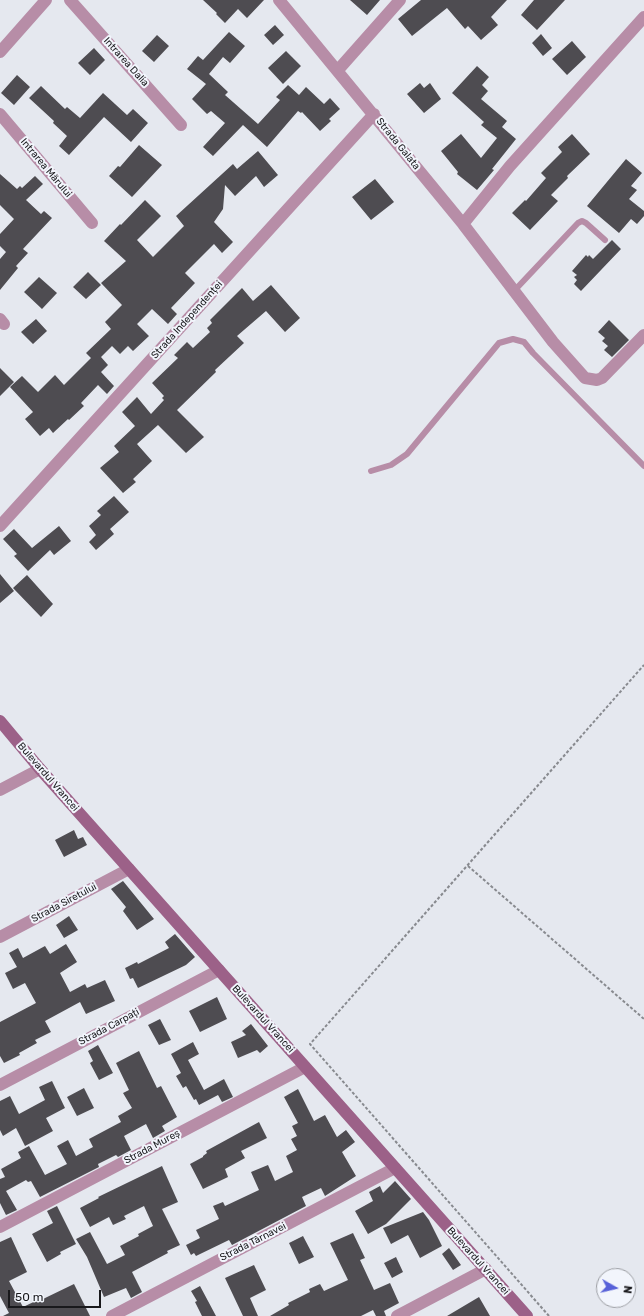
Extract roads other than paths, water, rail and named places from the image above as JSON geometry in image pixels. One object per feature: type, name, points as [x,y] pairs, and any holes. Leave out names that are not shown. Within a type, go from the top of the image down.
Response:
[{"type":"street","points":[[0,52],[46,0]]},
{"type":"street","name":"Intrarea Dalia","points":[[70,0],[181,125]]},
{"type":"street","name":"Strada Galata","points":[[279,0],[463,224],[553,342],[585,378],[597,380],[602,378],[644,335]]},
{"type":"street","points":[[338,70],[400,0]]},
{"type":"street","points":[[463,224],[510,166],[644,17]]},
{"type":"street","name":"Intrarea Mărului","points":[[0,114],[92,223]]},
{"type":"street","name":"Strada Independenței","points":[[0,526],[374,114]]},
{"type":"street","name":"Bulevardul Vrancei","points":[[0,721],[40,769],[527,1316]]},
{"type":"street","points":[[0,790],[40,769]]},
{"type":"street","name":"Strada Siretului","points":[[0,937],[129,869]]},
{"type":"street","name":"Strada Carpați","points":[[0,1084],[219,970]]},
{"type":"street","name":"Strada Mureș","points":[[0,1227],[305,1067]]},
{"type":"street","name":"Strada Târnavei","points":[[112,1316],[395,1168]]},
{"type":"street","points":[[397,1316],[486,1269]]},
{"type":"lane","points":[[514,291],[578,223],[582,221],[586,223],[605,240]]},
{"type":"lane","points":[[371,471],[391,465],[407,454],[499,343],[513,339],[524,342],[644,466]]}]
